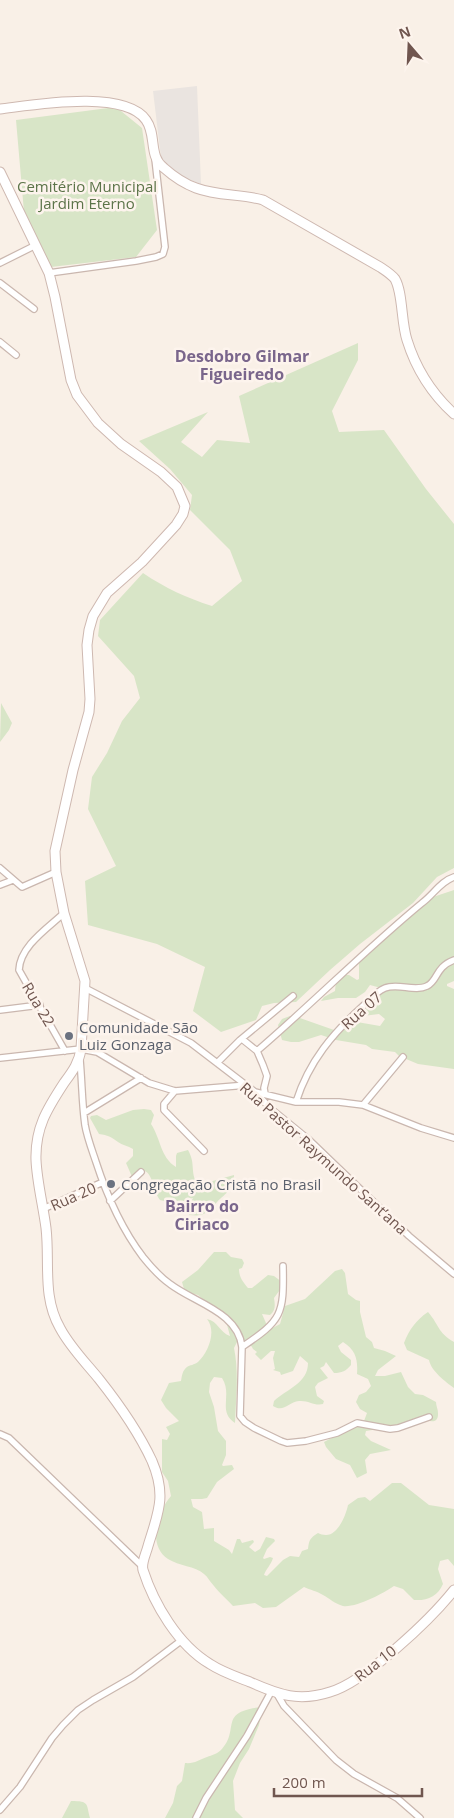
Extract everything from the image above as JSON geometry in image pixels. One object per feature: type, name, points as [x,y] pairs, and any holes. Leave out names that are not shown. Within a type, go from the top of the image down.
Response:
[{"type":"street","points":[[0,108],[105,101],[123,104],[137,110],[150,127],[165,238],[164,254],[136,261],[48,273]]},
{"type":"street","points":[[155,157],[160,165],[181,180],[197,188],[263,200],[391,274],[396,281],[399,291],[403,329],[407,342],[433,393],[454,414]]},
{"type":"street","points":[[0,172],[48,273],[55,297],[71,380],[77,396],[98,423],[121,444],[161,472],[176,487],[185,506],[183,514],[176,525],[142,562],[107,593],[93,616],[87,645],[89,712],[73,770],[55,851],[56,872],[64,913],[81,964],[85,988],[80,1060],[84,1113],[90,1143],[103,1182],[116,1216],[136,1248],[156,1272],[174,1287],[228,1320],[236,1329],[242,1347],[240,1416],[254,1428],[287,1443],[306,1441],[337,1433],[357,1423],[398,1428],[429,1417]]},
{"type":"street","points":[[0,263],[36,245]]},
{"type":"street","points":[[0,283],[34,309]]},
{"type":"street","points":[[0,342],[16,355]]},
{"type":"street","points":[[0,868],[20,886],[56,872]]},
{"type":"street","points":[[257,1051],[312,1000],[428,899],[447,879],[454,877]]},
{"type":"street","points":[[0,885],[13,880]]},
{"type":"street","name":"Rua 22","points":[[64,913],[37,938],[23,955],[20,970],[65,1051]]},
{"type":"street","name":"Rua 07","points":[[296,1102],[305,1076],[326,1045],[344,1024],[380,991],[391,986],[426,987],[432,983],[442,966],[454,960]]},
{"type":"street","name":"Rua Pastor Raymundo Sant’ana","points":[[85,988],[191,1043],[246,1085],[270,1108],[308,1139],[409,1236],[454,1274]]},
{"type":"street","points":[[217,1063],[293,996]]},
{"type":"street","points":[[0,1010],[40,1005]]},
{"type":"street","points":[[242,1039],[257,1051],[267,1076],[264,1088],[265,1094]]},
{"type":"street","points":[[0,1058],[81,1049],[97,1052],[160,1088],[175,1092],[246,1085]]},
{"type":"street","points":[[364,1105],[404,1057]]},
{"type":"street","points":[[0,1434],[9,1438],[142,1566],[160,1507],[161,1492],[158,1480],[151,1460],[124,1413],[59,1327],[48,1289],[47,1242],[36,1163],[36,1141],[46,1111],[80,1060]]},
{"type":"street","points":[[84,1113],[141,1078]]},
{"type":"street","points":[[175,1092],[164,1104],[164,1110],[204,1151]]},
{"type":"street","points":[[255,1092],[296,1102],[339,1102],[364,1105],[421,1128],[454,1138]]},
{"type":"street","points":[[110,1200],[141,1172]]},
{"type":"street","name":"Rua 20","points":[[43,1209],[103,1182]]},
{"type":"street","points":[[242,1347],[267,1330],[277,1316],[283,1298],[283,1266]]},
{"type":"street","name":"Rua 10","points":[[142,1566],[158,1603],[182,1640],[208,1664],[274,1693],[300,1697],[329,1693],[340,1689],[376,1665],[414,1631],[454,1590]]},
{"type":"street","points":[[0,1810],[20,1787],[62,1725],[78,1710],[133,1677],[182,1640]]},
{"type":"street","points":[[196,1818],[206,1798],[274,1693],[336,1760],[354,1774],[396,1798],[420,1818]]},
{"type":"shaded area","points":[[197,86],[201,184],[185,178],[171,169],[161,158],[153,91]]},
{"type":"green space","name":"Cemitério Municipal Jardim Eterno","points":[[116,107],[142,128],[157,230],[136,257],[51,267],[24,212],[16,120]]},
{"type":"green space","points":[[358,343],[358,360],[332,411],[339,432],[384,430],[426,489],[454,524],[454,868],[437,877],[413,903],[360,944],[296,1002],[274,1003],[262,1006],[256,1020],[221,1032],[193,1011],[205,967],[157,944],[88,925],[85,881],[116,866],[88,809],[92,777],[107,753],[122,721],[140,698],[134,676],[98,636],[100,620],[143,573],[176,592],[212,606],[242,581],[230,550],[190,510],[192,495],[170,469],[139,441],[208,412],[181,442],[202,457],[217,440],[250,443],[239,396]]},
{"type":"green space","points":[[1,703],[12,723],[0,742]]},
{"type":"green space","points":[[454,890],[454,981],[447,984],[447,986],[454,989],[454,1069],[418,1064],[399,1056],[395,1052],[372,1049],[366,1045],[336,1040],[321,1035],[299,1042],[282,1040],[278,1025],[282,1019],[290,1016],[334,1030],[343,1030],[350,1024],[357,1022],[380,1026],[385,1019],[379,1014],[363,1016],[360,1009],[381,988],[370,985],[365,992],[356,998],[338,998],[321,1001],[324,997],[335,991],[336,981],[342,975],[349,975],[357,980],[359,979],[359,962],[427,899]]},
{"type":"green space","points":[[133,1110],[151,1110],[154,1115],[151,1124],[164,1153],[176,1167],[177,1153],[188,1150],[195,1180],[202,1184],[234,1175],[233,1184],[229,1190],[206,1213],[189,1215],[189,1206],[193,1198],[187,1199],[181,1205],[160,1200],[150,1177],[144,1170],[139,1169],[137,1177],[133,1179],[126,1163],[133,1156],[133,1149],[109,1136],[99,1134],[90,1118],[97,1115],[106,1120]]},
{"type":"green space","points":[[214,1252],[226,1252],[231,1257],[242,1259],[244,1263],[242,1268],[239,1269],[240,1275],[248,1288],[252,1288],[268,1275],[274,1276],[282,1282],[282,1287],[274,1298],[275,1305],[273,1311],[270,1315],[262,1314],[269,1330],[280,1324],[285,1306],[305,1299],[335,1271],[342,1269],[345,1273],[348,1294],[360,1301],[360,1312],[366,1337],[372,1342],[374,1348],[396,1356],[378,1370],[375,1376],[385,1376],[401,1372],[408,1387],[415,1394],[423,1395],[436,1402],[438,1418],[430,1421],[415,1418],[403,1425],[366,1431],[365,1435],[371,1441],[391,1450],[370,1454],[365,1460],[367,1473],[357,1478],[350,1465],[336,1459],[324,1442],[364,1421],[367,1413],[360,1409],[356,1402],[359,1395],[366,1392],[371,1386],[368,1379],[357,1374],[357,1364],[351,1348],[343,1342],[338,1346],[341,1352],[351,1360],[351,1365],[346,1370],[334,1373],[326,1362],[320,1368],[328,1378],[318,1383],[315,1387],[317,1396],[324,1401],[323,1404],[299,1401],[283,1408],[277,1408],[273,1406],[274,1401],[301,1381],[305,1376],[308,1363],[300,1356],[293,1371],[281,1375],[280,1372],[273,1370],[275,1369],[273,1358],[275,1351],[271,1351],[261,1360],[255,1354],[257,1352],[251,1345],[238,1340],[234,1348],[237,1376],[235,1423],[227,1413],[225,1384],[222,1378],[214,1377],[210,1383],[209,1392],[218,1431],[226,1441],[226,1455],[222,1465],[232,1465],[234,1469],[217,1482],[207,1498],[191,1499],[193,1507],[202,1512],[204,1529],[214,1528],[214,1541],[232,1554],[237,1539],[240,1539],[242,1543],[253,1540],[254,1542],[249,1547],[255,1552],[260,1549],[266,1537],[274,1539],[275,1541],[267,1549],[263,1558],[273,1558],[264,1575],[267,1576],[283,1560],[290,1556],[299,1557],[302,1551],[308,1549],[310,1540],[318,1533],[326,1535],[334,1532],[343,1519],[348,1505],[358,1498],[365,1497],[370,1501],[392,1483],[401,1483],[429,1505],[454,1509],[454,1566],[448,1559],[440,1561],[438,1569],[443,1584],[432,1597],[414,1600],[403,1589],[394,1586],[377,1596],[355,1605],[343,1606],[304,1587],[276,1607],[263,1608],[255,1603],[233,1606],[200,1571],[172,1561],[162,1553],[156,1537],[156,1528],[158,1519],[171,1496],[168,1481],[162,1472],[162,1439],[167,1440],[170,1434],[166,1427],[179,1421],[161,1400],[169,1383],[181,1381],[185,1369],[198,1362],[208,1348],[211,1330],[207,1319],[214,1322],[230,1336],[226,1321],[198,1295],[184,1289],[182,1282],[198,1270]]},
{"type":"green space","points":[[428,1312],[441,1332],[454,1342],[454,1388],[436,1372],[429,1360],[407,1350],[404,1343],[413,1326]]},
{"type":"green space","points":[[261,1707],[257,1711],[261,1715],[259,1725],[233,1781],[235,1810],[243,1818],[165,1818],[173,1803],[177,1786],[182,1781],[185,1763],[196,1762],[219,1751],[227,1742],[234,1717],[247,1709]]},
{"type":"green space","points":[[71,1801],[86,1804],[90,1818],[62,1818]]},
{"type":"place","name":"Comunidade São Luiz Gonzaga","points":[[69,1036]]},
{"type":"place","name":"Congregação Cristã no Brasil","points":[[111,1184]]},
{"type":"district","name":"Desdobro Gilmar Figueiredo","points":[[242,365]]},
{"type":"district","name":"Bairro do Ciriaco","points":[[202,1215]]}]
